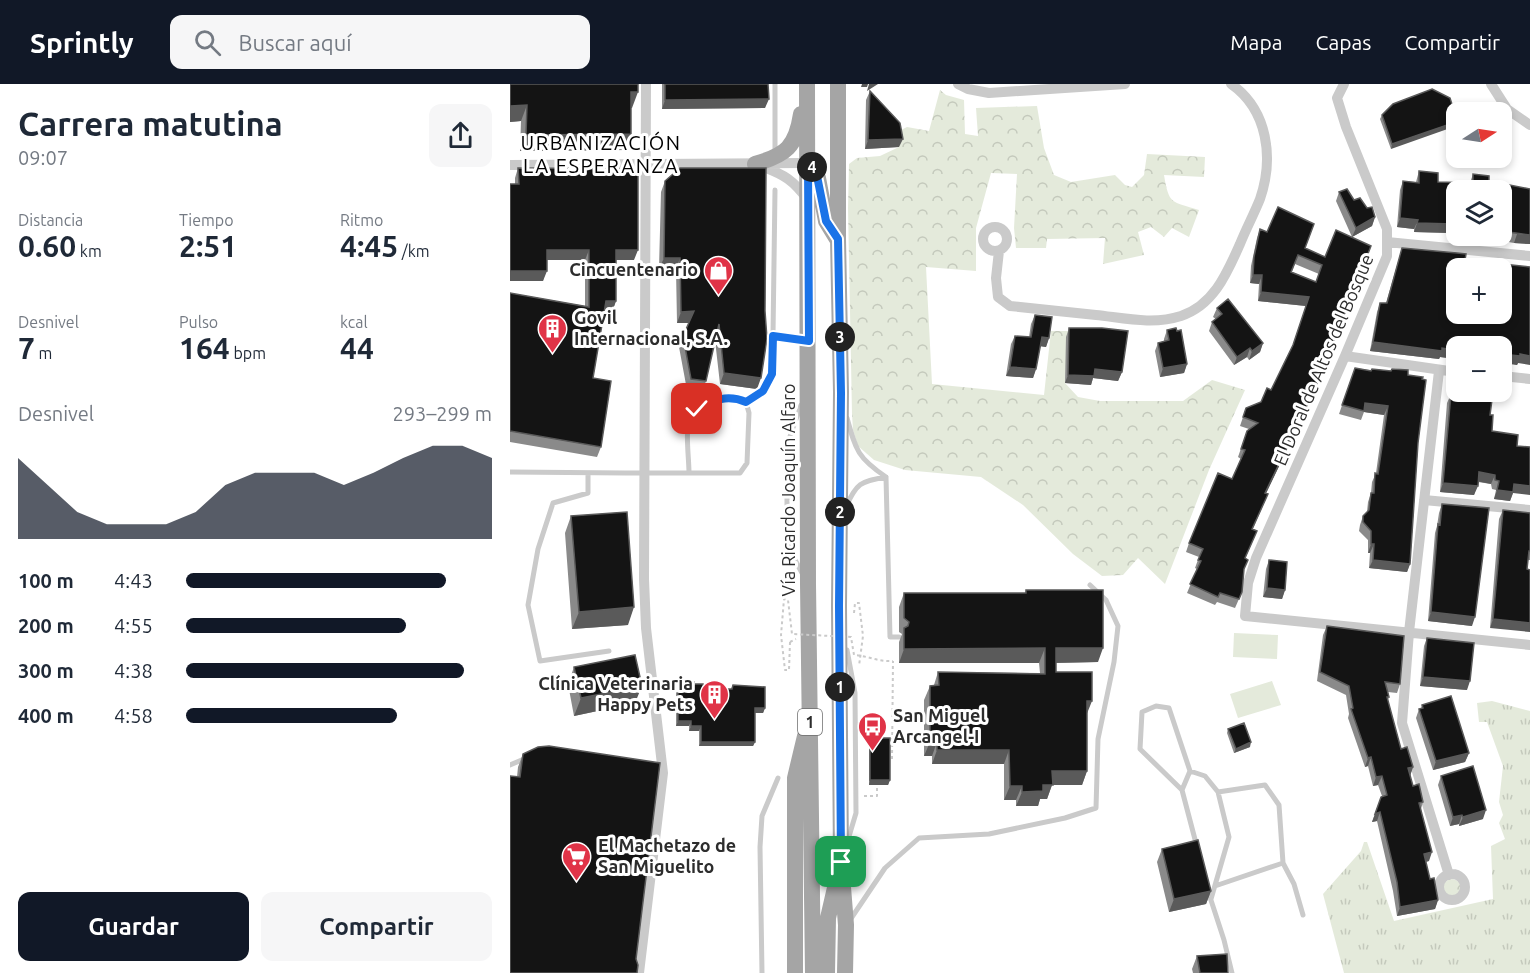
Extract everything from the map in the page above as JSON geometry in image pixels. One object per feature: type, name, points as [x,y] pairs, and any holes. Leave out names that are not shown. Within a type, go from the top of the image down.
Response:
[{"type":"main road","points":[[755,164],[775,157],[789,149],[794,142],[807,84]]},
{"type":"main road","name":"Vía Ricardo Joaquín Alfaro","points":[[807,84],[808,584],[813,973]]},
{"type":"main road","name":"1","points":[[838,84],[841,393],[839,606],[841,862]]},
{"type":"main road","points":[[808,163],[816,171],[826,221],[838,239]]},
{"type":"main road","points":[[795,973],[795,778],[810,718]]},
{"type":"main road","points":[[841,862],[846,925],[845,973]]},
{"type":"main road","points":[[827,973],[828,918],[841,862]]},
{"type":"street","points":[[639,973],[663,773],[657,764],[646,628],[643,473],[646,84]]},
{"type":"street","points":[[958,84],[968,89],[989,93],[1125,84]]},
{"type":"street","points":[[999,251],[996,278],[998,297],[1010,306],[1152,322],[1183,316],[1209,300],[1225,277],[1260,198],[1267,164],[1266,139],[1259,117],[1241,91],[1231,84]]},
{"type":"street","name":"El Doral de Altos del Bosque","points":[[1344,84],[1337,98],[1346,127],[1387,229],[1387,256],[1256,558],[1248,583],[1245,616],[1409,632]]},
{"type":"street","points":[[1491,84],[1503,102]]},
{"type":"street","points":[[1512,112],[1530,125]]},
{"type":"street","points":[[510,165],[808,163]]},
{"type":"street","points":[[755,164],[786,176],[795,183],[808,201]]},
{"type":"street","points":[[1387,242],[1530,256]]},
{"type":"street","points":[[1345,356],[1446,371]]},
{"type":"street","points":[[1439,371],[1409,632],[1402,723],[1449,875]]},
{"type":"street","points":[[1512,377],[1530,379]]},
{"type":"street","points":[[1424,500],[1530,510]]},
{"type":"street","points":[[1409,632],[1530,645]]},
{"type":"lane","points":[[775,84],[775,157]]},
{"type":"lane","points":[[746,402],[763,391],[772,374],[775,190]]},
{"type":"lane","points":[[773,336],[809,341]]},
{"type":"lane","points":[[841,393],[854,444],[866,463],[886,477]]},
{"type":"lane","points":[[689,473],[688,425],[697,409],[717,398],[736,397],[746,402]]},
{"type":"lane","points":[[510,472],[740,472],[747,464],[748,413],[746,402]]},
{"type":"lane","points":[[588,473],[588,494],[553,503],[538,549],[528,605],[540,661],[609,651]]},
{"type":"lane","points":[[840,518],[856,487],[866,481],[886,477]]},
{"type":"lane","points":[[886,477],[890,637],[899,637]]},
{"type":"lane","points":[[846,925],[885,868],[919,838],[989,834],[1065,818],[1096,808],[1098,739],[1114,662],[1118,626],[1106,600],[1090,585]]},
{"type":"lane","points":[[839,606],[855,693],[854,823],[841,862]]},
{"type":"lane","points":[[1182,790],[1190,771],[1169,708],[1156,706],[1142,712],[1140,749],[1182,790],[1199,856]]},
{"type":"lane","points":[[510,765],[533,755]]},
{"type":"lane","points":[[1190,771],[1205,776],[1218,792],[1229,837],[1210,900]]},
{"type":"lane","points":[[762,973],[760,847],[762,816],[778,778]]},
{"type":"lane","points":[[1218,792],[1264,785],[1279,805],[1283,863],[1294,884],[1303,915]]},
{"type":"lane","points":[[1215,886],[1283,863]]},
{"type":"lane","points":[[1208,889],[1232,973]]},
{"type":"path","points":[[790,642],[789,670],[785,670],[781,635],[784,599],[788,600],[792,634],[851,637],[854,655],[869,656],[879,662],[893,662],[892,759]]},
{"type":"path","points":[[854,614],[855,603],[859,603],[863,636],[858,670]]},
{"type":"path","points":[[855,726],[876,726],[876,742]]},
{"type":"path","points":[[855,796],[877,796],[877,785]]},
{"type":"green space","points":[[940,90],[946,95],[964,100],[965,134],[978,136],[976,108],[1037,106],[1044,148],[1054,175],[1071,182],[1115,175],[1125,185],[1132,187],[1144,175],[1147,154],[1205,157],[1204,177],[1164,175],[1168,192],[1173,200],[1199,210],[1189,237],[1172,228],[1164,237],[1151,227],[1138,232],[1144,255],[1103,264],[1105,238],[1047,239],[1046,248],[1016,248],[1014,228],[1017,174],[991,173],[976,228],[976,271],[926,267],[932,384],[1044,395],[1051,331],[1068,331],[1065,383],[1078,397],[1100,401],[1183,401],[1212,380],[1245,390],[1209,470],[1165,584],[1138,558],[1123,575],[1102,576],[1073,554],[1023,505],[981,477],[905,470],[874,460],[858,446],[853,430],[852,414],[849,164],[857,158],[880,156],[899,147],[897,132],[907,127],[929,131]]},
{"type":"green space","points":[[1234,633],[1278,635],[1277,659],[1233,657]]},
{"type":"green space","points":[[1272,681],[1281,705],[1238,718],[1230,694]]},
{"type":"green space","points":[[1492,701],[1530,711],[1530,973],[1344,973],[1323,894],[1361,851],[1364,842],[1367,842],[1394,921],[1493,899],[1491,846],[1505,839],[1499,823],[1503,815],[1499,802],[1503,766],[1487,722],[1479,722],[1477,703]]},
{"type":"green space","points":[[1448,879],[1456,879],[1461,884],[1459,895],[1448,897],[1443,892],[1443,884]]},
{"type":"building","points":[[510,84],[638,84],[638,92],[631,92],[631,134],[526,135],[527,105],[510,106]]},
{"type":"building","points":[[665,84],[768,84],[769,99],[665,100]]},
{"type":"building","points":[[1432,89],[1450,98],[1451,102],[1446,102],[1446,125],[1392,144],[1382,115],[1393,104]]},
{"type":"building","points":[[870,91],[900,123],[903,139],[868,140]]},
{"type":"building","points":[[518,168],[638,169],[638,250],[616,250],[616,301],[606,301],[593,378],[611,381],[601,447],[510,431],[510,293],[589,307],[589,250],[547,250],[547,271],[510,271],[510,184],[519,184]]},
{"type":"building","points":[[680,168],[766,168],[765,311],[767,339],[761,378],[724,373],[719,324],[706,381],[691,379],[683,336],[694,311],[681,312],[680,258],[664,258],[665,181]]},
{"type":"building","points":[[1419,171],[1438,173],[1438,182],[1446,182],[1446,224],[1417,223],[1418,220],[1400,218],[1403,181],[1419,183]]},
{"type":"building","points":[[1473,174],[1489,176],[1489,180],[1473,180]]},
{"type":"building","points":[[1512,185],[1530,189],[1530,235],[1512,232]]},
{"type":"building","points":[[1347,189],[1354,200],[1360,198],[1367,208],[1372,207],[1375,217],[1356,228],[1339,192]]},
{"type":"building","points":[[1278,207],[1314,224],[1305,248],[1325,257],[1336,230],[1371,246],[1316,387],[1265,493],[1268,494],[1252,529],[1257,531],[1245,558],[1248,560],[1244,569],[1242,592],[1239,599],[1220,593],[1218,597],[1190,584],[1201,561],[1198,560],[1203,549],[1189,543],[1218,473],[1232,479],[1245,450],[1241,449],[1247,431],[1258,423],[1243,417],[1246,408],[1261,402],[1267,388],[1271,390],[1293,345],[1309,297],[1261,292],[1262,275],[1253,275],[1254,257],[1260,229],[1267,232]],"holes":[[[1298,255],[1322,265],[1316,282],[1291,272]]]},
{"type":"building","points":[[1402,248],[1466,254],[1465,258],[1446,258],[1446,324],[1512,324],[1512,265],[1530,267],[1530,356],[1512,355],[1512,336],[1446,336],[1446,349],[1442,348],[1442,351],[1373,342],[1380,303],[1387,303]]},
{"type":"building","points":[[1228,299],[1263,343],[1252,351],[1250,348],[1237,357],[1212,322],[1222,314],[1217,308]]},
{"type":"building","points":[[1035,315],[1052,317],[1049,338],[1042,337],[1036,369],[1010,367],[1015,336],[1031,337]]},
{"type":"building","points":[[1069,328],[1128,331],[1122,372],[1095,369],[1094,376],[1068,375]]},
{"type":"building","points":[[1176,328],[1177,331],[1181,330],[1187,364],[1163,368],[1158,343],[1169,340],[1167,330]]},
{"type":"building","points":[[1355,368],[1371,371],[1372,369],[1408,370],[1408,375],[1423,377],[1422,379],[1426,380],[1418,443],[1410,564],[1373,560],[1374,544],[1371,544],[1371,531],[1363,522],[1363,516],[1369,510],[1371,493],[1374,493],[1375,473],[1378,474],[1388,406],[1365,403],[1364,411],[1342,405]]},
{"type":"building","points":[[1450,402],[1492,402],[1490,415],[1493,415],[1492,431],[1518,435],[1517,446],[1530,447],[1530,486],[1514,484],[1513,492],[1497,490],[1499,481],[1495,480],[1495,475],[1479,472],[1478,486],[1443,483]]},
{"type":"building","points":[[1442,504],[1489,508],[1475,617],[1431,612],[1438,524],[1440,525]]},
{"type":"building","points":[[1503,510],[1530,513],[1530,551],[1527,569],[1530,570],[1530,623],[1493,619]]},
{"type":"building","points":[[627,512],[634,607],[579,612],[571,516]]},
{"type":"building","points":[[1269,560],[1287,562],[1285,590],[1267,588]]},
{"type":"building","points":[[1026,590],[1103,590],[1103,648],[1056,648],[1056,672],[1092,672],[1092,701],[1087,701],[1087,771],[1052,771],[1053,785],[1043,785],[1043,791],[1022,792],[1022,786],[1010,786],[1009,750],[937,750],[937,742],[930,742],[930,686],[939,685],[938,672],[1045,674],[1045,648],[904,649],[904,628],[909,622],[904,618],[904,593],[1026,593]]},
{"type":"building","points":[[1327,626],[1404,636],[1400,684],[1385,682],[1401,749],[1407,747],[1413,767],[1408,768],[1413,786],[1419,784],[1423,802],[1419,803],[1432,852],[1424,854],[1430,879],[1434,878],[1438,900],[1400,907],[1397,882],[1380,812],[1375,814],[1381,797],[1387,795],[1382,776],[1376,777],[1371,757],[1368,758],[1351,709],[1353,708],[1349,686],[1320,672]]},
{"type":"building","points":[[1427,638],[1474,643],[1470,681],[1423,677]]},
{"type":"building","points":[[635,655],[642,686],[581,698],[574,667]]},
{"type":"building","name":"Clínica Veterinaria Happy Pets","points":[[678,682],[703,684],[703,691],[727,691],[727,689],[732,689],[733,685],[765,687],[765,708],[755,708],[755,742],[701,742],[701,726],[691,726],[691,721],[678,721]]},
{"type":"building","points":[[1451,696],[1469,753],[1436,761],[1419,709],[1423,708],[1422,705]]},
{"type":"building","points":[[1244,723],[1251,742],[1236,749],[1228,729]]},
{"type":"building","points":[[870,738],[890,738],[890,780],[870,780]]},
{"type":"building","name":"El Machetazo de San Miguelito","points":[[549,746],[660,763],[636,959],[637,973],[510,973],[510,776],[520,777],[523,754],[538,747]]},
{"type":"building","points":[[1473,766],[1486,810],[1463,817],[1462,815],[1453,817],[1441,776]]},
{"type":"building","points":[[1198,840],[1211,891],[1174,899],[1162,849]]},
{"type":"building","points":[[1227,954],[1228,973],[1200,973],[1197,956]]},
{"type":"place","name":"Cincuentenario","points":[[719,296]]},
{"type":"place","name":"Govil Internacional, S.A.","points":[[553,354]]},
{"type":"place","name":"Clínica Veterinaria Happy Pets","points":[[714,720]]},
{"type":"place","name":"San Miguel Arcangel-I","points":[[872,752]]},
{"type":"place","name":"El Machetazo de San Miguelito","points":[[577,882]]},
{"type":"district","name":"URBANIZACIÓN LA ESPERANZA","points":[[601,154]]},
{"type":"route","points":[[697,409],[717,398],[736,397],[746,402],[763,391],[772,374],[773,336],[809,341],[808,163],[816,171],[826,221],[838,239],[841,393],[839,606],[841,862]]}]
